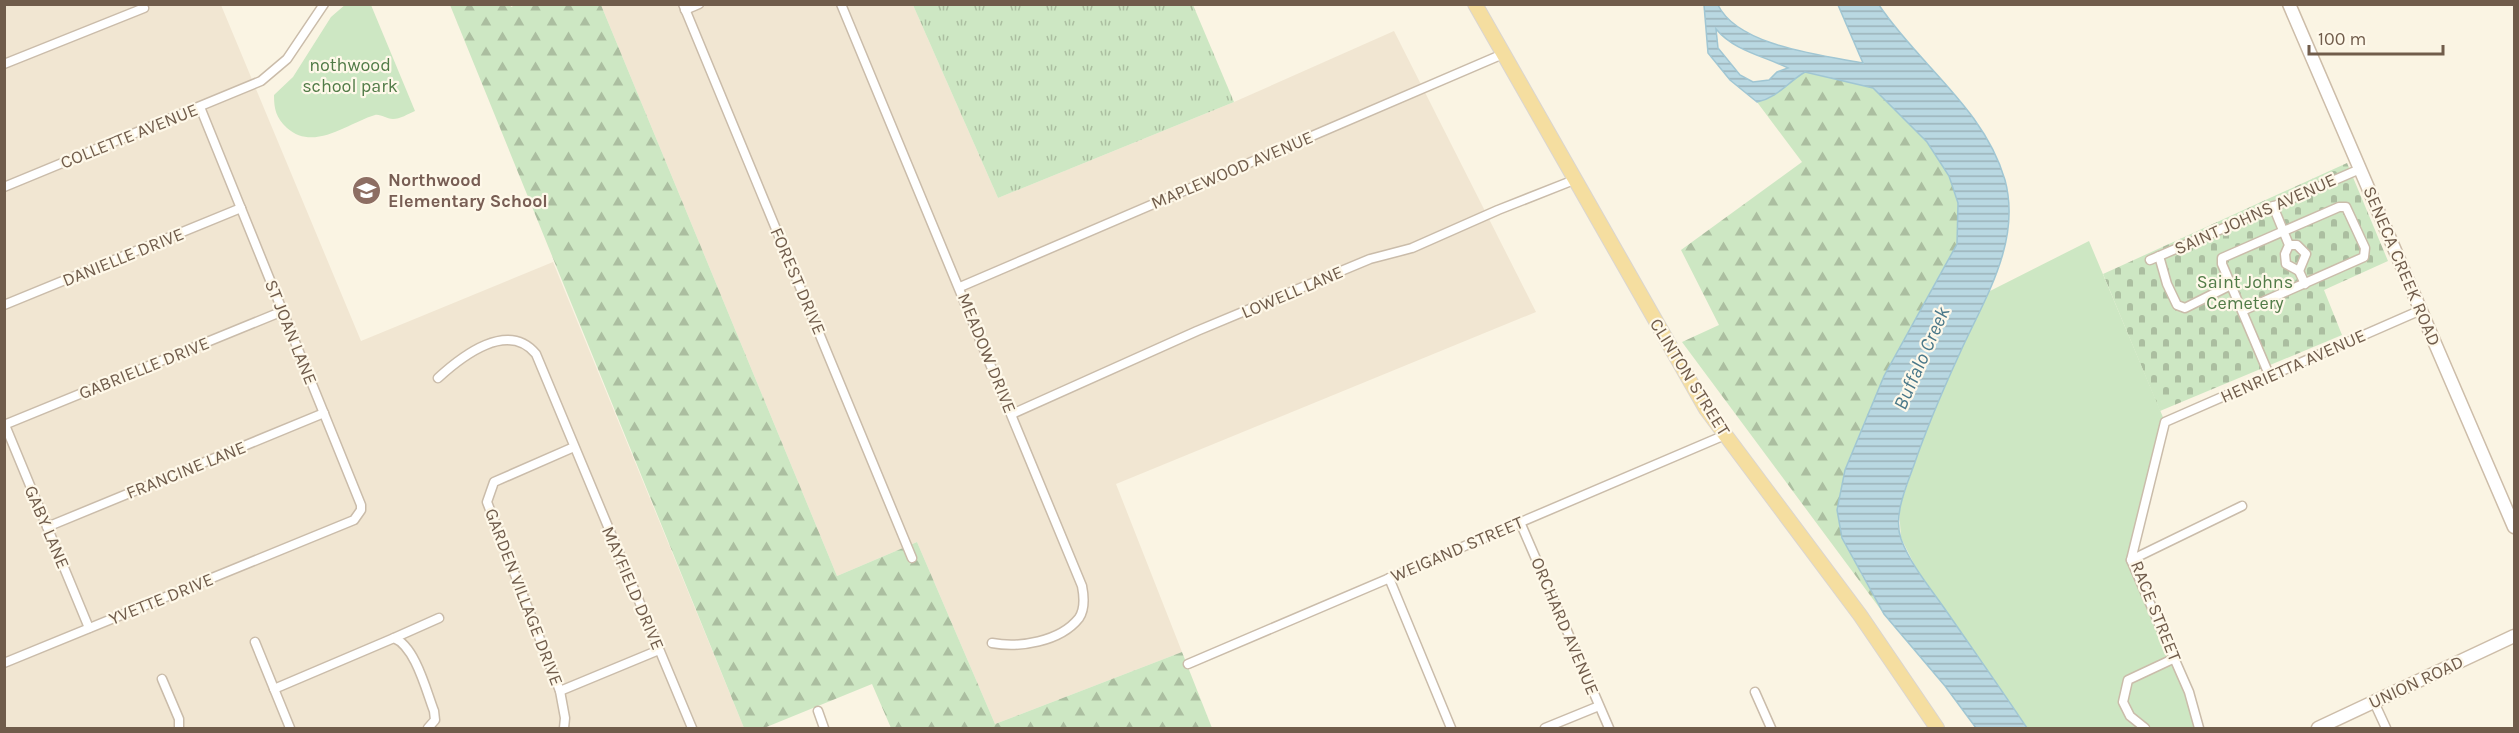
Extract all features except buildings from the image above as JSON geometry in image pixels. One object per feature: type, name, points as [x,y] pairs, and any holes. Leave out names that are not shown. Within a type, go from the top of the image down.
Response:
[{"type":"main road","name":"CLINTON STREET","points":[[1475,4],[1706,409],[1860,615],[1937,729]]},
{"type":"street","name":"COLLETTE AVENUE","points":[[4,187],[200,107],[272,74],[287,59],[324,4]]},
{"type":"street","points":[[684,7],[699,4]]},
{"type":"street","name":"MEADOW DRIVE","points":[[841,4],[1083,586],[1084,601],[1080,617],[1065,629],[1039,641],[1010,646],[992,643]]},
{"type":"street","name":"SENECA CREEK ROAD","points":[[2289,4],[2514,527]]},
{"type":"street","name":"FOREST DRIVE","points":[[684,7],[912,558]]},
{"type":"street","points":[[4,64],[144,8]]},
{"type":"street","name":"MAPLEWOOD AVENUE","points":[[960,287],[1503,54]]},
{"type":"street","name":"ST JOAN LANE","points":[[200,107],[361,505],[361,510],[354,520],[318,535]]},
{"type":"street","name":"SAINT JOHNS AVENUE","points":[[2150,260],[2360,169]]},
{"type":"street","name":"LOWELL LANE","points":[[1012,414],[1197,331],[1370,259],[1412,248],[1574,180]]},
{"type":"street","points":[[2273,206],[2289,245]]},
{"type":"street","points":[[2242,311],[2364,257],[2364,248],[2346,207],[2339,207],[2222,258],[2222,264],[2270,377]]},
{"type":"street","name":"DANIELLE DRIVE","points":[[4,305],[241,208]]},
{"type":"street","points":[[2289,245],[2284,254],[2286,264],[2299,271],[2305,284]]},
{"type":"street","points":[[2289,245],[2296,245],[2306,254],[2299,271]]},
{"type":"street","points":[[2159,256],[2167,284],[2177,304],[2186,308],[2231,285]]},
{"type":"street","name":"HENRIETTA AVENUE","points":[[2165,422],[2421,310]]},
{"type":"street","name":"GABRIELLE DRIVE","points":[[5,425],[283,311]]},
{"type":"street","name":"MAYFIELD DRIVE","points":[[438,378],[458,360],[501,340],[523,342],[536,354],[692,729]]},
{"type":"street","name":"FRANCINE LANE","points":[[47,527],[324,413]]},
{"type":"street","name":"RACE STREET","points":[[2165,422],[2131,560],[2189,692],[2199,729]]},
{"type":"street","name":"GABY LANE","points":[[5,425],[89,628]]},
{"type":"street","name":"WEIGAND STREET","points":[[1188,664],[1725,435]]},
{"type":"street","name":"GARDEN VILLAGE DRIVE","points":[[564,729],[565,718],[560,691],[487,502],[494,482],[574,447]]},
{"type":"street","points":[[2131,560],[2242,506]]},
{"type":"street","name":"ORCHARD AVENUE","points":[[1520,522],[1609,729]]},
{"type":"street","name":"YVETTE DRIVE","points":[[4,663],[318,535]]},
{"type":"street","points":[[1389,578],[1451,729]]},
{"type":"street","points":[[274,689],[439,618]]},
{"type":"street","points":[[394,638],[403,641],[410,650],[434,711],[435,720],[428,729]]},
{"type":"street","name":"UNION ROAD","points":[[2318,729],[2513,640]]},
{"type":"street","points":[[255,642],[290,729]]},
{"type":"street","points":[[560,691],[659,650]]},
{"type":"street","points":[[2145,729],[2130,717],[2123,702],[2128,680],[2175,658]]},
{"type":"street","points":[[162,679],[179,719],[179,729]]},
{"type":"street","points":[[1755,692],[1771,729]]},
{"type":"street","points":[[2374,702],[2386,729]]},
{"type":"street","points":[[1545,729],[1599,706]]},
{"type":"street","points":[[818,711],[824,729]]},
{"type":"shaded area","points":[[4,5],[221,5],[361,341],[553,262],[744,728],[5,728]]},
{"type":"shaded area","points":[[601,5],[913,5],[998,198],[1234,102],[1394,31],[1536,312],[1116,484],[1182,652],[995,724],[917,542],[837,576]]},
{"type":"green space","name":"nothwood school park","points":[[346,4],[371,5],[415,111],[396,119],[375,115],[320,137],[297,135],[278,117],[274,95],[293,77],[331,17]]},
{"type":"green space","points":[[510,4],[511,7],[518,4],[601,5],[837,576],[917,542],[995,724],[1182,652],[1212,728],[891,728],[872,684],[764,728],[744,728],[450,5]]},
{"type":"green space","points":[[913,5],[1193,5],[1234,102],[998,198]]},
{"type":"green space","points":[[1805,72],[1873,88],[1927,142],[1949,176],[1958,203],[1957,244],[1884,376],[1860,572],[1884,614],[1682,342],[1719,325],[1681,250],[1802,162],[1757,102],[1776,93]]},
{"type":"green space","name":"Saint Johns Cemetery","points":[[2347,163],[2388,261],[2324,290],[2342,335],[2160,411],[2103,274]]},
{"type":"green space","points":[[2089,241],[2165,422],[2131,560],[2157,616],[2199,728],[2027,728],[1917,570],[1901,538],[1899,509],[1932,413],[1988,292]]},
{"type":"water","name":"Buffalo Creek","points":[[1704,5],[1718,5],[1728,19],[1743,30],[1762,39],[1804,52],[1863,63],[1838,5],[1879,5],[1895,27],[1966,109],[1995,154],[2005,180],[2009,203],[2004,249],[1989,293],[1924,437],[1899,511],[1899,530],[1905,549],[1916,568],[2027,728],[1976,728],[1945,686],[1884,614],[1842,538],[1837,510],[1845,470],[1884,376],[1957,244],[1958,203],[1949,176],[1927,142],[1873,88],[1805,72],[1776,93],[1757,102],[1730,80],[1708,53]],"holes":[[[1716,29],[1740,48],[1788,68],[1777,72],[1769,80],[1753,82],[1740,75],[1718,48]]]},
{"type":"place","name":"Northwood Elementary School","points":[[367,190]]}]
